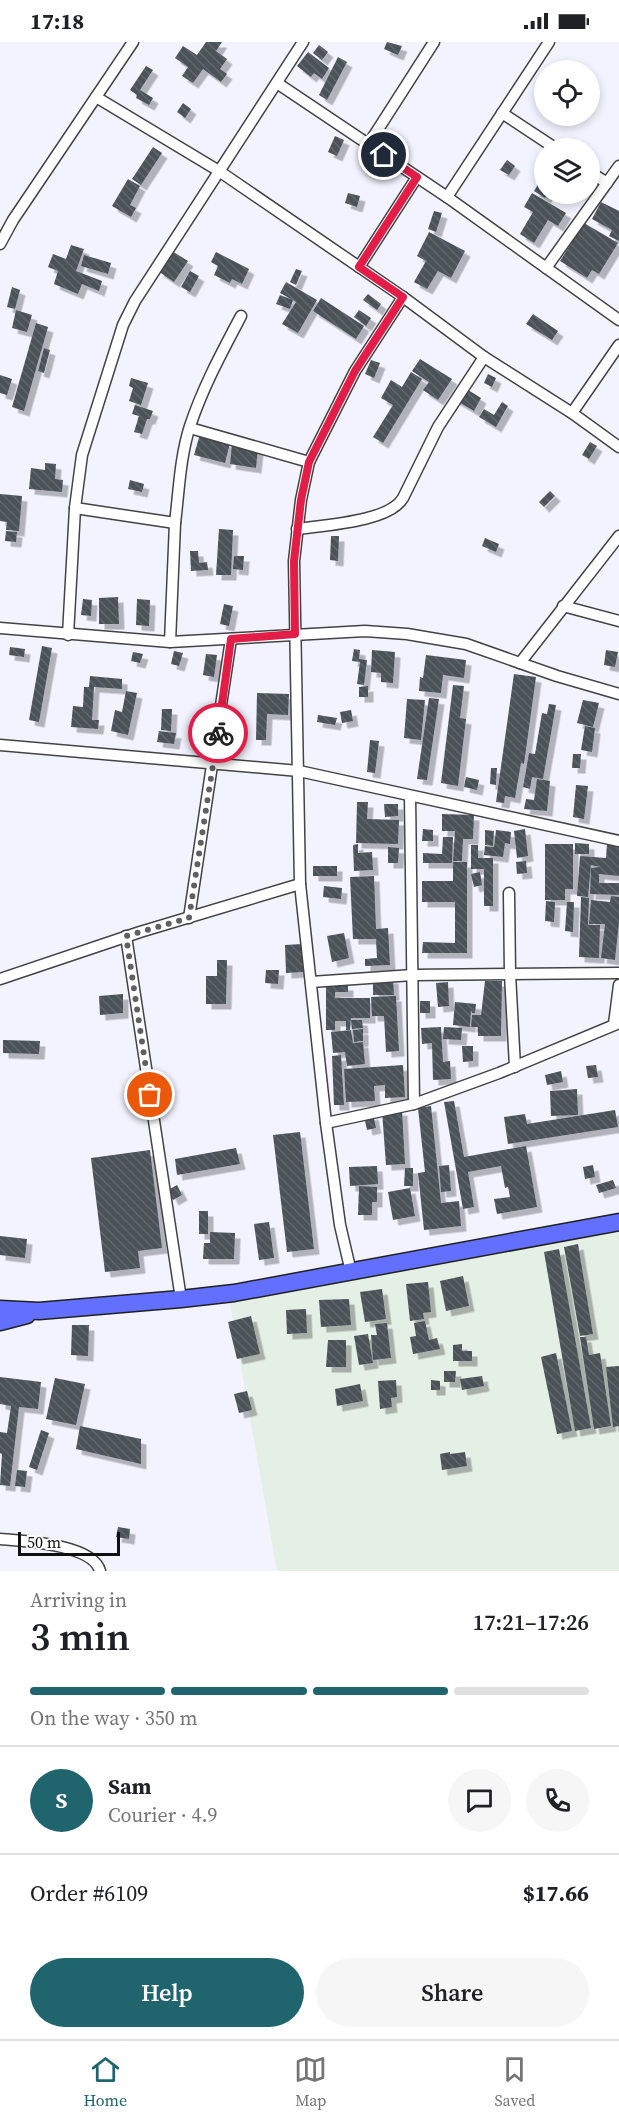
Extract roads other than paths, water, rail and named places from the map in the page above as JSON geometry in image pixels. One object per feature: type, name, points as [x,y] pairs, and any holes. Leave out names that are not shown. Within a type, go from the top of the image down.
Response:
[{"type":"main road","points":[[0,1309],[39,1311],[234,1293],[619,1222]]},
{"type":"main road","points":[[0,1322],[39,1311]]},
{"type":"street","points":[[0,244],[13,220],[133,42]]},
{"type":"street","points":[[68,635],[75,508],[82,455],[126,318],[303,42]]},
{"type":"street","points":[[368,145],[434,42]]},
{"type":"street","points":[[447,197],[549,42]]},
{"type":"street","points":[[277,83],[447,197],[619,320]]},
{"type":"street","points":[[96,97],[219,171],[403,297],[484,357],[572,413],[619,447]]},
{"type":"street","points":[[502,114],[539,138]]},
{"type":"street","points":[[546,268],[619,166]]},
{"type":"street","points":[[359,267],[417,177]]},
{"type":"street","points":[[600,178],[607,183]]},
{"type":"street","points":[[351,1272],[340,1226],[326,1123],[300,884],[294,561],[297,529],[309,462],[355,371],[403,297]]},
{"type":"street","points":[[170,642],[175,523],[189,428],[212,369],[242,316]]},
{"type":"street","points":[[572,413],[619,345]]},
{"type":"street","points":[[297,529],[380,516],[396,508],[438,427],[484,357]]},
{"type":"street","points":[[189,428],[309,462]]},
{"type":"street","points":[[75,508],[175,523]]},
{"type":"street","points":[[520,663],[619,536]]},
{"type":"street","points":[[564,606],[619,621]]},
{"type":"street","points":[[0,628],[170,642],[365,630],[426,636],[466,644],[619,694]]},
{"type":"street","points":[[189,918],[231,639]]},
{"type":"street","points":[[0,745],[298,771],[619,841]]},
{"type":"street","points":[[410,796],[414,1104]]},
{"type":"street","points":[[0,979],[126,936],[300,884]]},
{"type":"street","points":[[509,893],[515,1067]]},
{"type":"street","points":[[126,936],[181,1299]]},
{"type":"street","points":[[311,982],[413,975],[619,973]]},
{"type":"street","points":[[326,1123],[414,1104],[515,1067],[617,1023],[619,985]]},
{"type":"street","points":[[0,1539],[66,1547],[87,1556],[98,1564],[100,1571]]}]
